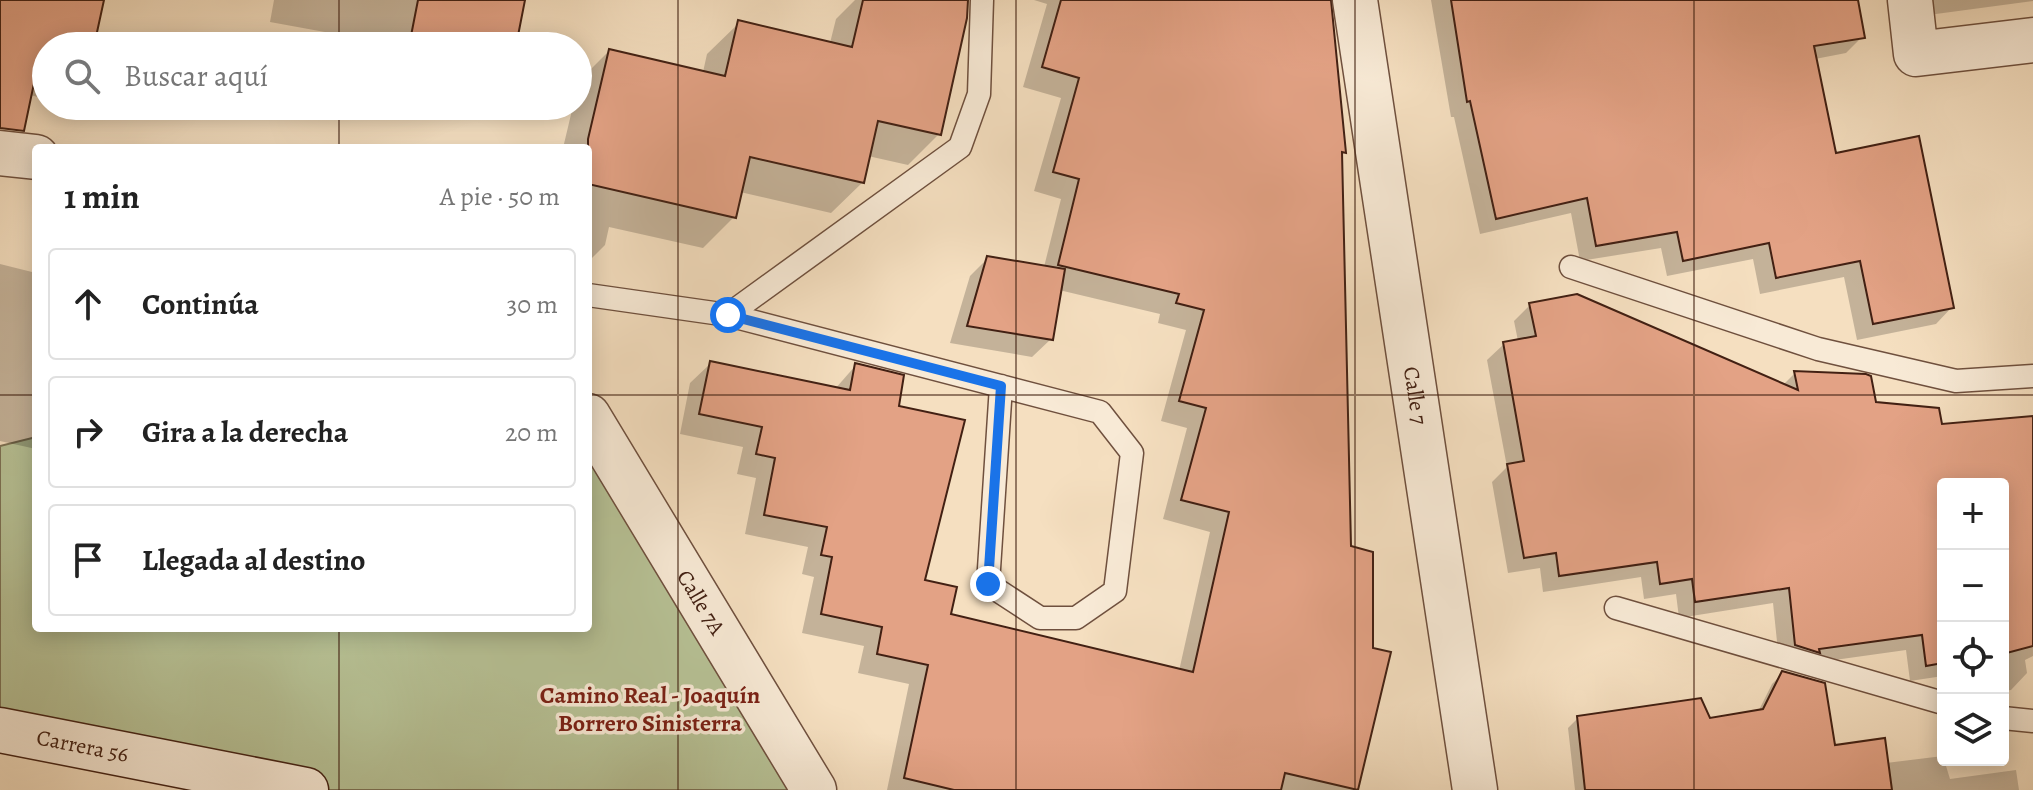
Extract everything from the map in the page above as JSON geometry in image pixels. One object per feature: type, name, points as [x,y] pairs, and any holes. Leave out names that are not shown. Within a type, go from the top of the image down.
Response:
[{"type":"street","name":"Calle 7","points":[[1355,0],[1475,790]]},
{"type":"street","points":[[1910,0],[1916,54],[2033,40]]},
{"type":"street","points":[[0,153],[32,157]]},
{"type":"street","name":"Calle 7A","points":[[592,423],[814,790]]},
{"type":"street","name":"Carrera 56","points":[[0,730],[306,790]]},
{"type":"lane","points":[[728,315],[960,147],[979,94],[982,0]]},
{"type":"lane","points":[[1571,267],[1818,349],[1864,360],[1956,381],[2033,376]]},
{"type":"lane","points":[[592,296],[728,315],[1001,386],[1100,412],[1132,453],[1115,591],[1076,618],[1040,618],[988,584],[1001,386]]},
{"type":"lane","points":[[1616,608],[1937,701]]},
{"type":"lane","points":[[2009,719],[2033,721]]},
{"type":"green space","points":[[592,423],[814,790],[306,790],[0,730],[0,446],[32,438],[32,632],[592,632]]},
{"type":"building","points":[[0,0],[104,0],[97,32],[32,32],[32,93],[24,131],[0,128]]},
{"type":"building","points":[[418,0],[525,0],[519,32],[412,32]]},
{"type":"building","points":[[863,0],[968,0],[967,18],[941,135],[878,121],[864,183],[750,157],[736,218],[592,185],[592,144],[588,144],[588,139],[609,49],[725,76],[738,20],[852,47]]},
{"type":"building","points":[[1061,0],[1331,0],[1346,153],[1342,152],[1351,546],[1373,552],[1373,648],[1391,652],[1358,790],[1285,773],[1281,790],[954,790],[904,778],[928,665],[877,654],[882,627],[821,614],[832,557],[821,555],[827,527],[764,515],[775,458],[756,454],[762,427],[699,414],[710,361],[850,390],[855,363],[904,375],[899,406],[965,420],[925,580],[957,587],[951,614],[1193,672],[1229,512],[1181,500],[1206,408],[1179,401],[1204,310],[1176,303],[1179,294],[1058,265],[1079,179],[1053,172],[1079,78],[1042,67]]},
{"type":"building","points":[[1451,0],[1858,0],[1865,38],[1814,46],[1836,153],[1919,136],[1954,308],[1873,324],[1860,261],[1776,278],[1769,243],[1683,261],[1677,232],[1596,246],[1587,198],[1496,219],[1470,101],[1467,102]]},
{"type":"building","points":[[987,256],[1065,269],[1053,340],[967,326]]},
{"type":"building","points":[[1577,294],[1798,390],[1794,371],[1866,374],[1871,376],[1876,402],[1939,408],[1942,424],[2033,416],[2033,646],[2009,652],[2009,478],[1937,478],[1937,664],[1926,666],[1922,635],[1819,649],[1820,653],[1795,645],[1789,588],[1695,602],[1692,579],[1660,584],[1657,562],[1559,576],[1556,553],[1524,558],[1507,464],[1524,461],[1503,342],[1536,336],[1529,303]]},
{"type":"building","points":[[1782,671],[1825,683],[1835,745],[1885,738],[1892,790],[1585,790],[1577,716],[1701,698],[1710,718],[1763,709]]},
{"type":"district","name":"Camino Real - Joaquín Borrero Sinisterra","points":[[650,709]]},
{"type":"route","points":[[728,315],[1001,386],[988,584]]}]
